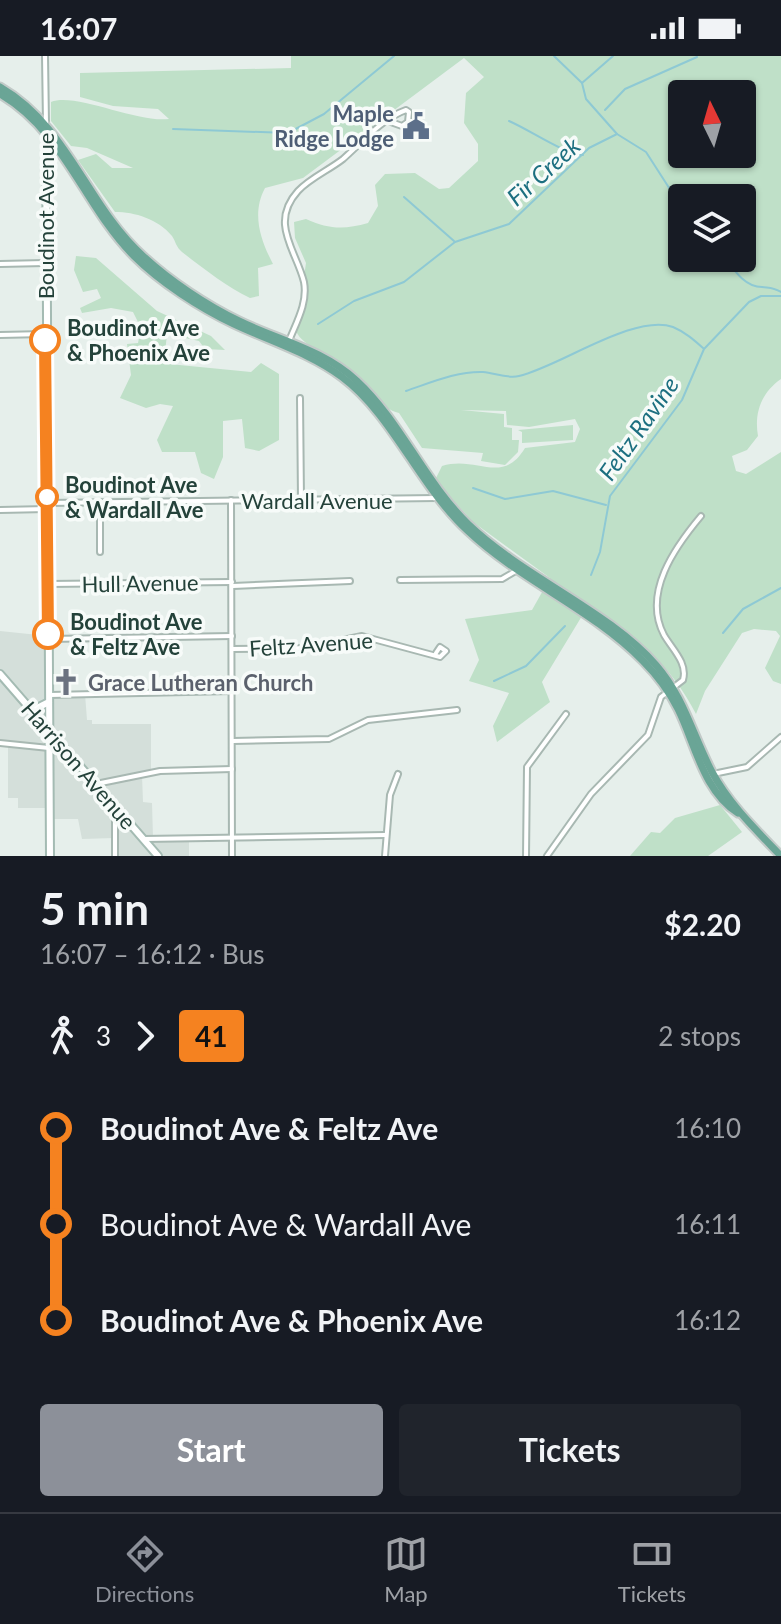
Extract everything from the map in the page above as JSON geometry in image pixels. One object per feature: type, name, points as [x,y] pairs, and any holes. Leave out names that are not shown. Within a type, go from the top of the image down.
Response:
[{"type":"main road","points":[[0,87],[46,123],[104,211]]},
{"type":"main road","points":[[0,94],[46,133],[104,211],[151,263],[221,311],[335,364],[373,396],[440,498],[519,570],[627,639],[656,665],[671,689],[710,776],[741,815],[781,856]]},
{"type":"street","name":"Boudinot Avenue","points":[[45,56],[50,856]]},
{"type":"street","points":[[288,344],[304,296],[304,283],[284,230],[290,202],[308,182],[334,166],[388,121],[401,111],[409,112],[408,122],[402,126],[388,121]]},
{"type":"street","points":[[45,156],[51,150],[59,150]]},
{"type":"street","points":[[0,264],[45,263]]},
{"type":"street","points":[[0,335],[45,334]]},
{"type":"street","points":[[300,398],[301,500]]},
{"type":"street","name":"Wardall Avenue","points":[[0,510],[100,502],[440,498]]},
{"type":"street","points":[[231,500],[232,856]]},
{"type":"street","points":[[100,502],[100,552]]},
{"type":"street","points":[[547,856],[591,794],[648,735],[658,701],[683,680],[685,669],[658,620],[659,586],[671,558],[701,516]]},
{"type":"street","points":[[400,580],[502,579],[519,570]]},
{"type":"street","name":"Hull Avenue","points":[[48,584],[350,581]]},
{"type":"street","name":"Feltz Avenue","points":[[48,639],[232,636]]},
{"type":"street","name":"Feltz Avenue","points":[[232,649],[305,648],[362,636],[436,653]]},
{"type":"street","name":"Harrison Avenue","points":[[0,674],[158,856]]},
{"type":"street","points":[[27,706],[37,708],[49,698],[232,691]]},
{"type":"street","points":[[232,741],[329,739],[362,721],[457,710]]},
{"type":"street","points":[[526,856],[527,767],[566,714]]},
{"type":"street","points":[[710,776],[747,767],[781,737]]},
{"type":"street","points":[[0,743],[49,748]]},
{"type":"street","points":[[49,757],[58,750],[68,752]]},
{"type":"street","points":[[96,784],[160,771],[232,769]]},
{"type":"street","points":[[385,856],[391,790],[398,774]]},
{"type":"street","points":[[115,805],[115,856]]},
{"type":"street","points":[[144,839],[385,835]]},
{"type":"shaded area","points":[[0,631],[48,636],[49,694],[85,694],[87,720],[92,720],[92,724],[151,724],[151,772],[142,775],[143,802],[152,803],[153,838],[189,837],[189,856],[115,856],[114,838],[82,839],[78,819],[50,819],[49,808],[18,808],[18,798],[8,798],[8,745],[0,744]]},
{"type":"green space","points":[[291,56],[781,56],[781,379],[760,404],[758,436],[747,450],[732,456],[736,471],[746,474],[781,452],[781,684],[773,681],[765,668],[780,636],[776,631],[754,629],[742,633],[705,691],[696,714],[675,681],[650,652],[588,606],[542,682],[550,702],[497,742],[493,726],[509,693],[469,681],[479,660],[465,619],[532,610],[550,578],[473,522],[435,480],[442,466],[507,465],[525,448],[575,442],[580,429],[575,419],[529,427],[507,425],[506,411],[461,410],[504,414],[504,427],[512,428],[512,440],[519,440],[518,452],[505,465],[481,461],[483,453],[422,448],[399,413],[379,400],[348,367],[312,347],[296,331],[306,263],[295,238],[294,222],[306,219],[336,227],[368,223],[378,206],[375,185],[385,174],[415,173],[439,189],[449,188],[478,161],[478,144],[464,123],[466,93],[484,77],[464,58],[303,178],[265,188],[259,208],[259,227],[273,264],[258,268],[259,296],[250,298],[182,252],[160,225],[138,215],[115,212],[78,160],[96,154],[112,168],[133,168],[87,148],[71,146],[51,121],[51,102],[75,101],[140,117],[169,119],[158,109],[113,106],[80,97],[80,73],[291,68]]},
{"type":"green space","points":[[76,256],[96,258],[157,311],[211,336],[225,350],[205,349],[199,341],[167,334],[165,353],[169,364],[251,372],[261,363],[279,374],[279,440],[259,451],[245,448],[242,419],[223,421],[223,457],[214,479],[201,473],[195,452],[162,452],[157,440],[173,406],[160,404],[146,408],[120,398],[131,375],[127,344],[138,343],[141,328],[133,312],[111,308],[82,313],[80,308],[101,298],[97,289],[83,292],[74,270]]},
{"type":"green space","points":[[573,425],[573,440],[522,443],[522,432],[518,430]]},
{"type":"green space","points":[[720,805],[742,832],[708,856],[630,856],[651,832],[660,833],[675,818]]},
{"type":"waterway","points":[[173,129],[288,133],[324,114],[394,56]]},
{"type":"waterway","points":[[554,56],[582,83],[586,99],[617,134]]},
{"type":"waterway","points":[[582,83],[613,56]]},
{"type":"waterway","points":[[605,110],[625,89],[697,57]]},
{"type":"waterway","points":[[509,121],[557,146],[583,155]]},
{"type":"waterway","name":"Fir Creek","points":[[318,324],[354,301],[404,282],[455,242],[509,224],[589,148],[617,134],[646,152],[668,186]]},
{"type":"waterway","points":[[404,197],[454,241]]},
{"type":"waterway","name":"Fir Creek","points":[[736,272],[750,284],[781,292]]},
{"type":"waterway","name":"Feltz Ravine","points":[[591,575],[600,552],[610,496],[682,400],[704,349],[749,302],[761,296],[781,296]]},
{"type":"waterway","points":[[406,391],[463,373],[519,376],[638,327],[673,327],[703,348]]},
{"type":"waterway","points":[[473,488],[505,499],[553,491],[606,505]]},
{"type":"waterway","points":[[723,633],[743,609],[781,588]]},
{"type":"waterway","points":[[494,681],[526,666],[565,626]]},
{"type":"bus line","name":"41","points":[[45,340],[48,634]]},
{"type":"place","name":"Maple Ridge Lodge","points":[[416,126]]},
{"type":"place","name":"Boudinot Ave & Phoenix Ave","points":[[45,340]]},
{"type":"place","name":"Boudinot Ave & Wardall Ave","points":[[47,497]]},
{"type":"place","name":"Boudinot Ave & Feltz Ave","points":[[48,634]]},
{"type":"place","name":"Grace Lutheran Church","points":[[66,682]]}]
